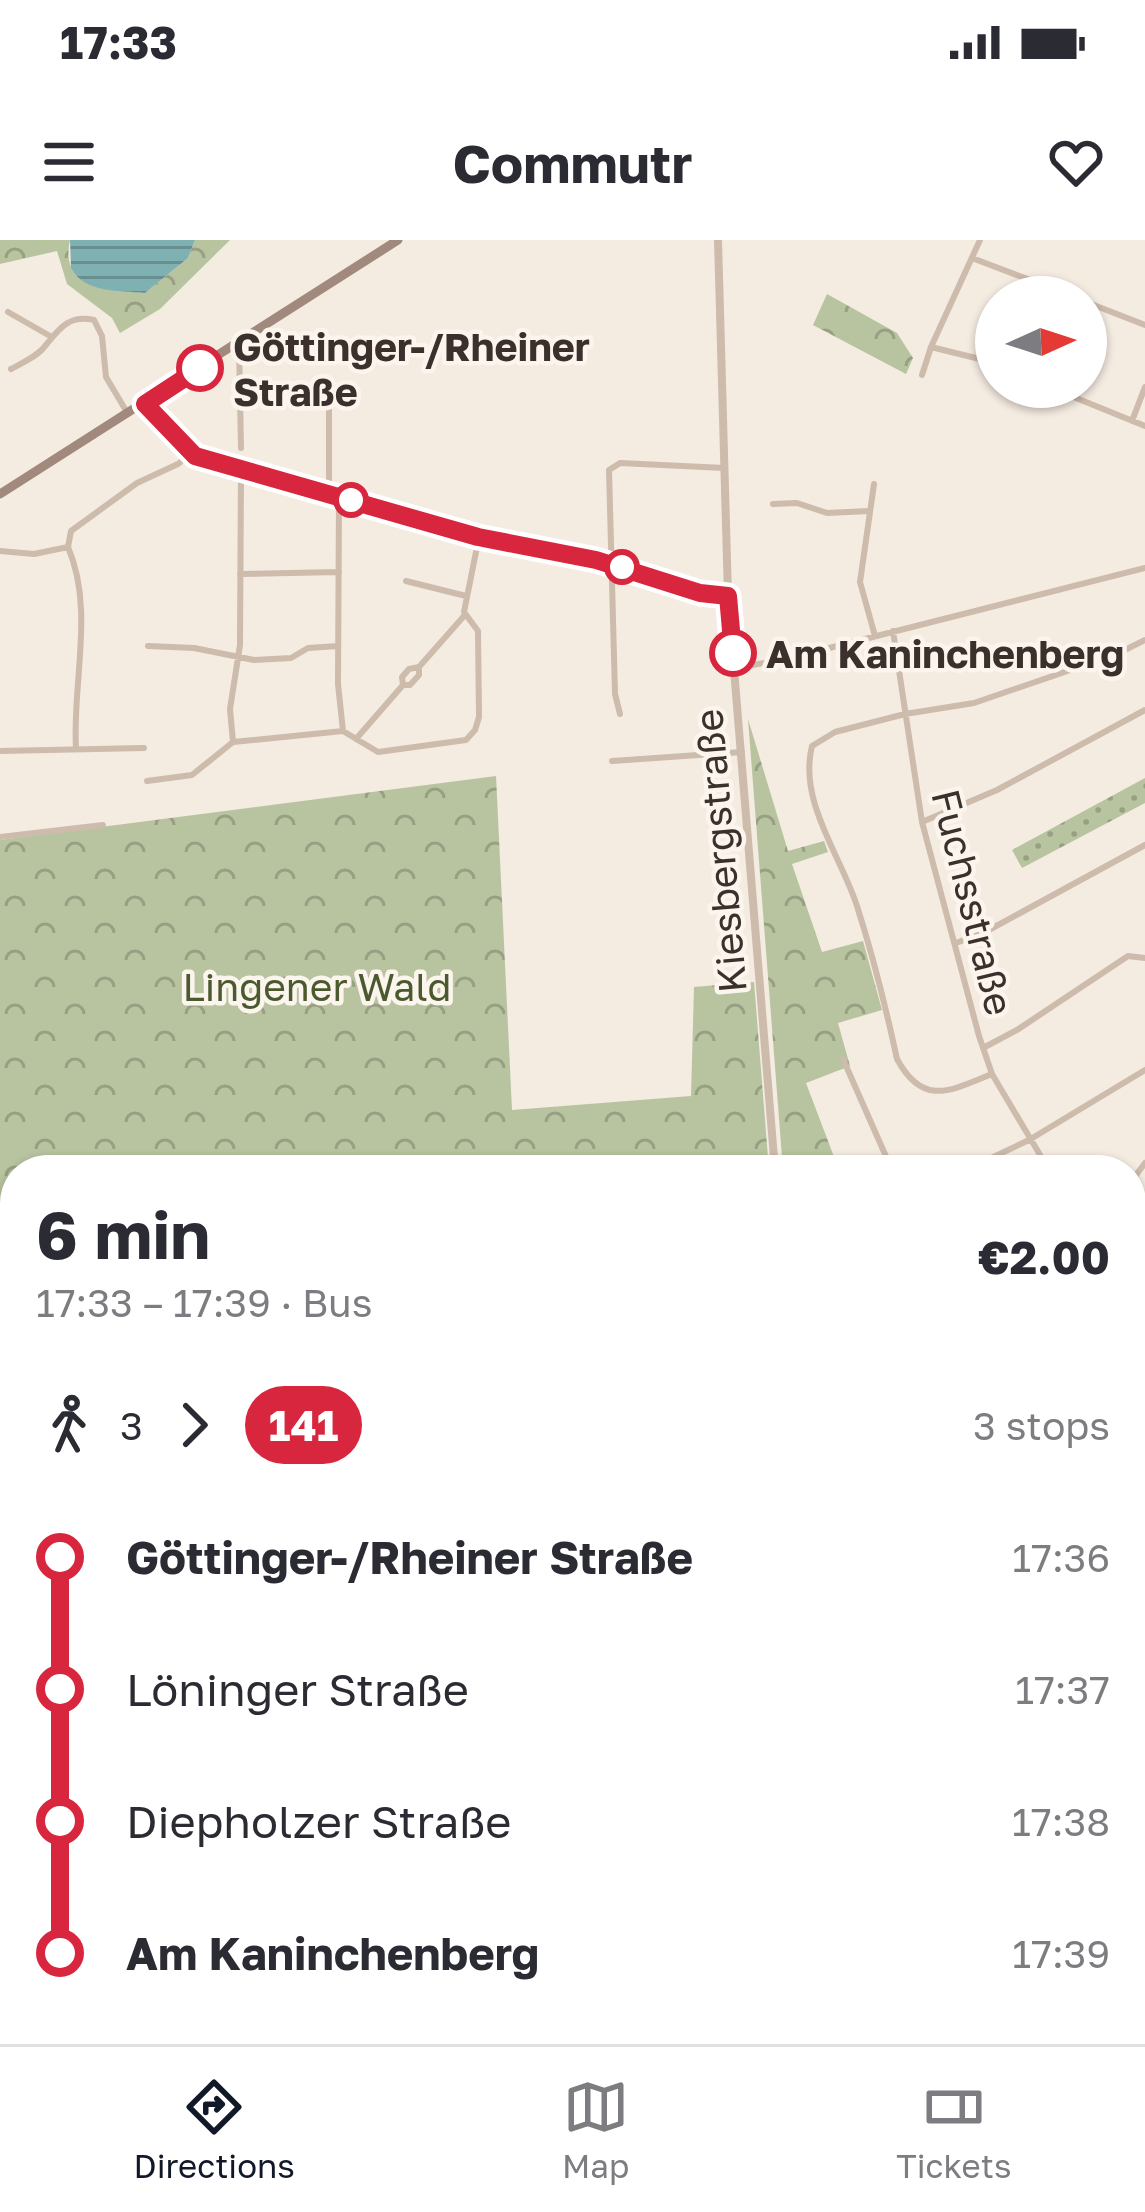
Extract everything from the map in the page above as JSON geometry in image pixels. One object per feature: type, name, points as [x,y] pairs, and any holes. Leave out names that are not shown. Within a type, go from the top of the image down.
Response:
[{"type":"main road","points":[[0,494],[398,240]]},
{"type":"street","name":"Kiesbergstraße","points":[[718,240],[728,596],[774,1155]]},
{"type":"street","points":[[922,375],[980,240]]},
{"type":"street","points":[[971,258],[1019,276]]},
{"type":"street","points":[[1107,310],[1145,325]]},
{"type":"street","points":[[8,311],[50,336]]},
{"type":"street","points":[[11,369],[44,349],[50,336],[79,317],[94,320],[102,336],[106,377],[128,414]]},
{"type":"street","points":[[239,343],[241,448]]},
{"type":"street","points":[[931,347],[975,358]]},
{"type":"street","points":[[1132,421],[1145,387]]},
{"type":"street","points":[[326,400],[328,493]]},
{"type":"street","points":[[145,404],[190,454],[478,537],[611,564],[700,593],[728,596]]},
{"type":"street","points":[[1100,408],[1145,426]]},
{"type":"street","points":[[76,748],[81,608],[68,547],[70,531],[122,493],[190,454]]},
{"type":"street","points":[[620,714],[615,694],[609,470],[613,465],[724,468]]},
{"type":"street","points":[[232,742],[241,470]]},
{"type":"street","points":[[874,484],[860,582],[875,636]]},
{"type":"street","points":[[339,497],[343,731]]},
{"type":"street","points":[[772,504],[797,503],[827,513],[869,511]]},
{"type":"street","points":[[356,739],[403,685],[402,677],[419,667],[464,616],[478,537]]},
{"type":"street","points":[[0,551],[34,554],[68,547]]},
{"type":"street","points":[[735,668],[1145,568]]},
{"type":"street","points":[[240,574],[339,572]]},
{"type":"street","points":[[406,581],[466,596]]},
{"type":"street","points":[[147,782],[192,775],[232,742],[343,731],[378,752],[466,740],[479,717],[478,631],[464,616]]},
{"type":"street","name":"Fuchsstraße","points":[[892,632],[922,822],[983,1048],[992,1074],[1038,1155]]},
{"type":"street","points":[[992,1074],[936,1092],[907,1078],[897,1059],[857,907],[814,794],[812,746],[821,737],[905,714],[974,703],[1145,640]]},
{"type":"street","points":[[148,646],[167,644],[254,660],[291,658],[308,648],[338,646]]},
{"type":"street","points":[[922,822],[998,790],[1145,710]]},
{"type":"street","points":[[0,751],[143,748]]},
{"type":"street","points":[[612,761],[742,752]]},
{"type":"street","points":[[0,837],[103,825]]},
{"type":"street","points":[[956,943],[987,932],[1145,844]]},
{"type":"street","points":[[983,1048],[1128,956],[1145,958]]},
{"type":"street","points":[[843,1058],[885,1155]]},
{"type":"street","points":[[998,1155],[1145,1070]]},
{"type":"green space","points":[[0,240],[70,240],[72,269],[80,278],[145,293],[188,258],[195,240],[230,240],[160,309],[120,333],[112,318],[67,284],[57,251],[0,264]]},
{"type":"green space","points":[[827,294],[897,333],[913,358],[906,374],[813,325]]},
{"type":"green space","points":[[748,719],[788,851],[824,841],[828,852],[792,864],[822,952],[863,941],[882,1010],[838,1023],[850,1066],[806,1083],[833,1155],[782,1155]]},
{"type":"green space","name":"Lingener Wald","points":[[496,776],[512,1110],[691,1096],[694,987],[754,982],[768,1155],[0,1155],[0,840]]},
{"type":"green space","points":[[1145,778],[1145,803],[1022,868],[1012,850]]},
{"type":"water","points":[[70,240],[195,240],[188,258],[145,293],[85,282],[71,268]]},
{"type":"bus line","name":"141","points":[[200,368],[145,404],[195,456],[478,537],[596,560],[700,593],[728,596],[733,653]]},
{"type":"place","name":"Göttinger-/Rheiner Straße","points":[[200,368]]},
{"type":"place","name":"Am Kaninchenberg","points":[[733,653]]}]
